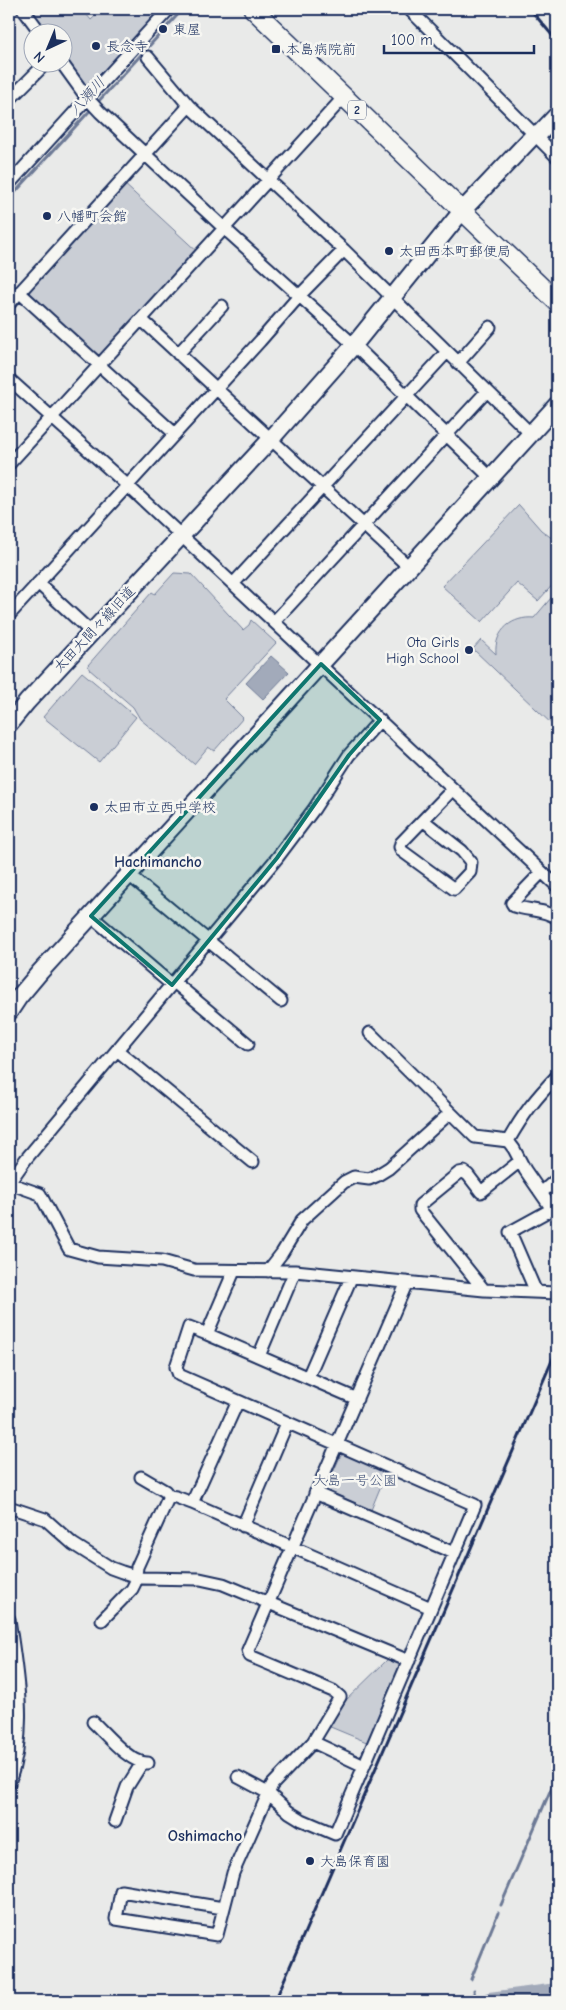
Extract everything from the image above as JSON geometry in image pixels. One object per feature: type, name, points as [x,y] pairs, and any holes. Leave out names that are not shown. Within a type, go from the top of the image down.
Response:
[{"type":"main road","name":"2","points":[[253,9],[557,302]]},
{"type":"street","points":[[22,9],[32,22]]},
{"type":"street","points":[[9,184],[169,9]]},
{"type":"street","points":[[409,9],[557,157]]},
{"type":"street","points":[[148,58],[189,106],[344,250],[531,434]]},
{"type":"street","points":[[9,100],[37,72]]},
{"type":"street","points":[[68,72],[87,98],[144,155],[354,345],[491,478]]},
{"type":"street","points":[[9,464],[344,97]]},
{"type":"street","points":[[9,304],[189,106]]},
{"type":"street","name":"太田大間々線旧道","points":[[9,724],[354,345],[462,211],[534,135],[540,133],[557,116]]},
{"type":"street","points":[[9,615],[300,295],[344,250]]},
{"type":"street","points":[[19,292],[174,434]]},
{"type":"street","points":[[178,354],[222,306]]},
{"type":"street","points":[[142,320],[409,566]]},
{"type":"street","points":[[458,363],[490,327]]},
{"type":"street","points":[[233,584],[447,352]]},
{"type":"street","points":[[9,379],[321,664],[557,886]]},
{"type":"street","points":[[274,622],[487,391]]},
{"type":"street","points":[[9,1012],[18,997],[40,972],[557,406]]},
{"type":"street","points":[[38,583],[91,632]]},
{"type":"street","points":[[380,720],[349,755],[314,808],[277,858],[26,1159],[9,1183],[40,1194],[69,1249],[98,1257],[162,1261],[194,1270],[295,1271],[484,1290],[557,1293]]},
{"type":"street","points":[[424,821],[462,851],[471,862],[470,872],[454,889],[402,850],[402,843],[453,789]]},
{"type":"street","points":[[542,872],[512,903],[514,906],[546,912],[557,918]]},
{"type":"street","points":[[128,875],[281,1001]]},
{"type":"street","points":[[91,916],[248,1044]]},
{"type":"street","points":[[370,1033],[475,1137],[508,1141],[514,1149],[520,1162],[552,1209],[510,1232],[536,1292]]},
{"type":"street","points":[[117,1050],[253,1162]]},
{"type":"street","points":[[508,1141],[519,1120],[532,1102],[557,1076]]},
{"type":"street","points":[[268,1271],[282,1253],[302,1220],[344,1182],[354,1177],[369,1180],[389,1168],[450,1113]]},
{"type":"street","points":[[484,1290],[420,1210],[420,1205],[459,1174],[464,1172],[468,1174],[481,1192],[520,1162]]},
{"type":"street","points":[[541,1193],[557,1179]]},
{"type":"street","points":[[207,1334],[234,1271]]},
{"type":"street","points":[[259,1356],[295,1271]]},
{"type":"street","points":[[308,1377],[351,1278]]},
{"type":"street","points":[[223,1908],[121,1891],[116,1919],[217,1936],[233,1873],[268,1793],[279,1776],[313,1742],[340,1697],[333,1691],[250,1656],[248,1653],[315,1493],[408,1282]]},
{"type":"street","points":[[238,1776],[268,1793],[289,1812],[302,1820],[335,1834],[475,1504],[179,1374],[176,1370],[189,1327],[357,1399]]},
{"type":"street","points":[[192,1503],[238,1401]]},
{"type":"street","points":[[243,1526],[287,1423]]},
{"type":"street","points":[[141,1476],[165,1491],[169,1496],[192,1503],[431,1608]]},
{"type":"street","points":[[315,1493],[454,1553]]},
{"type":"street","points":[[102,1620],[132,1589],[137,1567],[169,1496]]},
{"type":"street","points":[[9,1507],[44,1519],[73,1544],[111,1568],[136,1576],[210,1581],[268,1602],[409,1661]]},
{"type":"street","points":[[9,1619],[10,1641],[19,1705],[19,1743],[10,1778]]},
{"type":"street","points":[[93,1722],[132,1758],[145,1763],[127,1787],[115,1821]]},
{"type":"street","points":[[313,1742],[364,1766]]},
{"type":"highlighted area","points":[[321,664],[380,720],[349,755],[277,858],[172,985],[91,916]]},
{"type":"green space","name":"長念寺","points":[[30,9],[82,9],[91,20],[103,9],[163,9],[87,93],[72,70],[72,22],[39,22]]},
{"type":"green space","points":[[121,181],[201,255],[100,365],[19,292]]},
{"type":"green space","points":[[519,505],[541,530],[557,542],[557,580],[538,601],[517,583],[482,622],[442,586]]},
{"type":"green space","points":[[174,573],[191,574],[243,630],[249,625],[251,620],[276,643],[224,699],[243,718],[214,751],[208,747],[194,764],[140,719],[133,707],[89,669],[88,665],[152,592],[155,594]]},
{"type":"green space","points":[[557,591],[557,729],[473,649],[481,640],[496,654],[498,638],[506,626],[519,619],[534,618]]},
{"type":"green space","points":[[82,672],[136,717],[99,762],[43,717]]},
{"type":"green space","name":"大島一号公園","points":[[345,1453],[387,1471],[371,1510],[328,1491],[326,1488],[340,1457]]},
{"type":"green space","points":[[389,1658],[399,1663],[402,1668],[369,1743],[328,1726],[339,1707]]},
{"type":"water","points":[[271,656],[289,672],[263,699],[246,683]]},
{"type":"waterway","name":"八瀬川","points":[[9,199],[183,9]]},
{"type":"waterway","points":[[501,1905],[557,1775]]},
{"type":"waterway","points":[[471,1979],[498,1913]]},
{"type":"waterway","points":[[474,1990],[475,2001]]},
{"type":"waterway","points":[[490,2001],[557,1992]]},
{"type":"railway","points":[[530,9],[557,41]]},
{"type":"railway","points":[[275,2001],[557,1349]]},
{"type":"place","name":"東屋","points":[[163,29]]},
{"type":"place","name":"長念寺","points":[[96,46]]},
{"type":"place","name":"本島病院前","points":[[276,49]]},
{"type":"place","name":"八幡町会館","points":[[47,216]]},
{"type":"place","name":"太田西本町郵便局","points":[[389,251]]},
{"type":"place","name":"Ota Girls High School","points":[[469,650]]},
{"type":"place","name":"太田市立西中学校","points":[[94,807]]},
{"type":"place","name":"大島保育園","points":[[310,1861]]},
{"type":"district","name":"Hachimancho","points":[[158,862]]},
{"type":"district","name":"Oshimacho","points":[[205,1835]]}]
